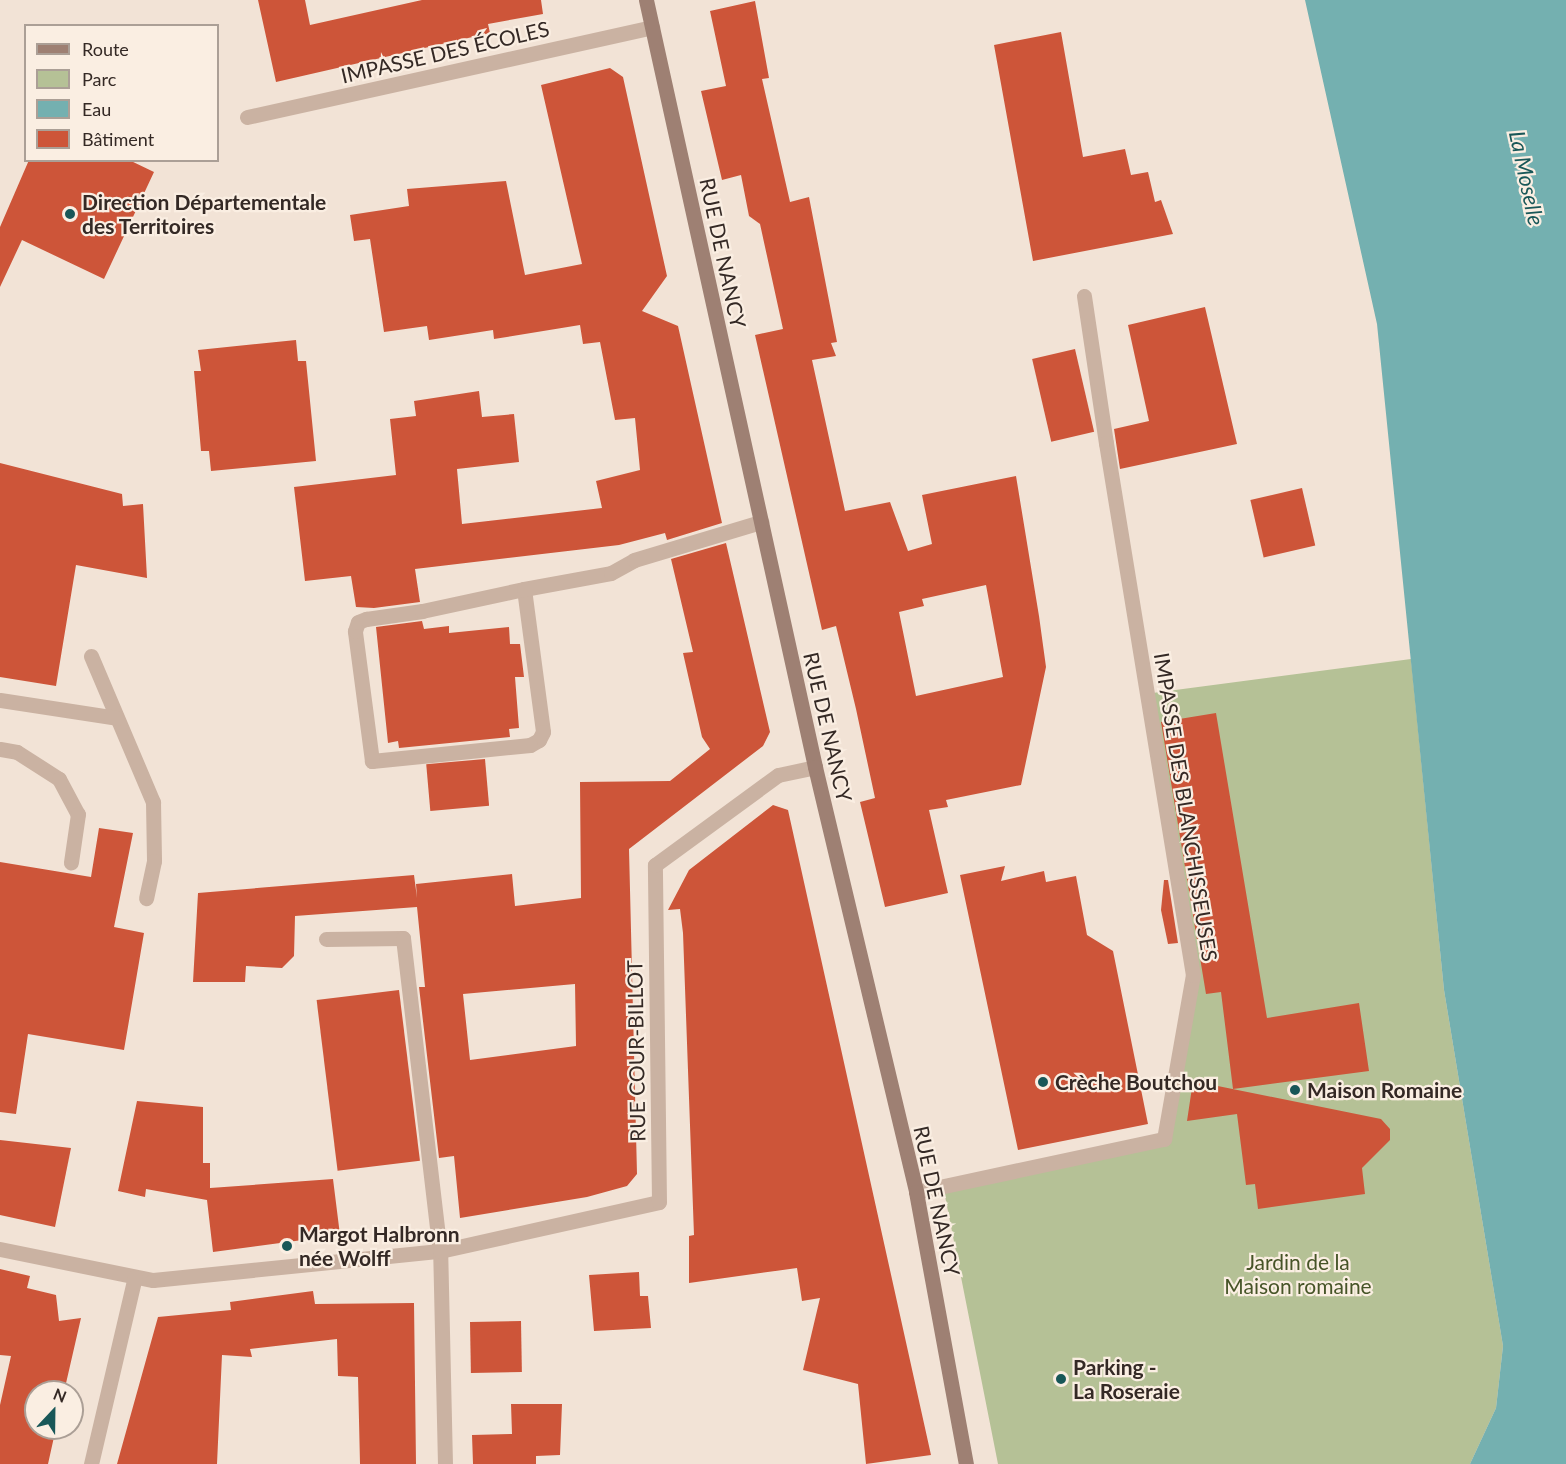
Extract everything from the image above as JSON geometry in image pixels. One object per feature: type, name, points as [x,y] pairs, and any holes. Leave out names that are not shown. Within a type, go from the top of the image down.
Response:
[{"type":"main road","name":"RUE DE NANCY","points":[[646,0],[815,767],[916,1192],[966,1464]]},
{"type":"street","name":"IMPASSE DES ÉCOLES","points":[[247,117],[652,27]]},
{"type":"street","name":"IMPASSE DES BLANCHISSEUSES","points":[[916,1192],[1164,1139],[1193,975],[1084,296]]},
{"type":"street","points":[[524,589],[543,732],[540,740],[530,745],[372,761],[355,631],[358,622],[524,589],[611,573],[634,560],[761,522]]},
{"type":"street","points":[[92,656],[153,802],[154,861],[146,898]]},
{"type":"street","points":[[0,700],[117,718]]},
{"type":"street","points":[[0,749],[18,752],[59,779],[78,814],[71,862]]},
{"type":"street","name":"RUE COUR-BILLOT","points":[[440,1251],[659,1202],[655,865],[778,775],[815,767]]},
{"type":"street","points":[[326,939],[403,938],[440,1251],[445,1464]]},
{"type":"street","points":[[0,1249],[135,1277],[440,1251]]},
{"type":"street","points":[[91,1464],[135,1277]]},
{"type":"green space","name":"Jardin de la Maison romaine","points":[[1411,659],[1444,990],[1503,1346],[1496,1408],[1470,1464],[998,1464],[943,1186],[1164,1139],[1193,975],[1145,694]]},
{"type":"water","name":"La Moselle","points":[[1305,0],[1566,0],[1566,1464],[1470,1464],[1496,1408],[1503,1346],[1444,990],[1377,324]]},
{"type":"building","points":[[258,0],[305,0],[310,25],[422,0],[541,0],[543,14],[488,24],[490,33],[276,82]]},
{"type":"building","points":[[755,1],[769,78],[762,79],[790,202],[809,197],[837,342],[831,343],[836,356],[812,360],[845,511],[890,502],[908,551],[932,544],[922,495],[1016,476],[1046,667],[1021,785],[946,800],[948,807],[929,810],[948,893],[885,907],[860,802],[875,798],[856,709],[836,626],[822,630],[755,335],[783,329],[760,224],[749,216],[741,175],[722,180],[701,91],[726,86],[710,11]],"holes":[[[986,585],[1003,677],[916,696],[899,612],[924,606],[922,599]]]},
{"type":"building","points":[[1061,32],[1083,157],[1125,149],[1131,175],[1148,172],[1155,202],[1161,200],[1173,234],[1033,261],[994,45]]},
{"type":"building","points":[[610,68],[623,77],[667,276],[642,311],[678,326],[722,523],[667,540],[665,533],[619,545],[415,569],[420,602],[374,608],[356,607],[351,576],[305,581],[294,487],[396,475],[390,419],[416,416],[414,401],[479,391],[482,417],[514,414],[519,462],[457,469],[462,524],[602,508],[596,481],[640,470],[635,418],[615,420],[600,342],[583,344],[580,325],[494,339],[493,330],[429,340],[427,326],[384,332],[370,239],[354,241],[350,215],[409,206],[407,189],[506,181],[525,275],[582,264],[541,85]]},
{"type":"building","name":"Direction Départementale des Territoires","points":[[28,162],[133,162],[154,172],[104,279],[22,240],[0,287],[0,227]]},
{"type":"building","points":[[1205,307],[1237,444],[1120,469],[1114,429],[1149,421],[1128,325]]},
{"type":"building","points":[[296,340],[298,361],[306,361],[316,461],[211,471],[209,451],[201,451],[194,371],[201,371],[198,350]]},
{"type":"building","points":[[1075,349],[1094,432],[1051,442],[1032,359]]},
{"type":"building","points":[[0,463],[122,494],[123,506],[143,504],[147,578],[76,565],[56,686],[0,677]]},
{"type":"building","points":[[1302,488],[1315,545],[1264,557],[1250,500]]},
{"type":"building","points":[[726,543],[770,732],[763,746],[629,849],[637,1174],[627,1186],[587,1197],[460,1218],[454,1156],[439,1158],[419,987],[425,987],[417,907],[295,916],[294,956],[282,968],[246,966],[245,982],[193,982],[198,893],[414,875],[417,898],[416,884],[512,874],[515,906],[581,898],[580,782],[670,781],[710,749],[702,737],[683,653],[693,652],[671,559]],"holes":[[[575,984],[576,1046],[470,1060],[463,994]]]},
{"type":"building","points":[[422,621],[424,629],[449,626],[449,633],[509,627],[510,644],[520,644],[524,677],[515,677],[519,728],[509,729],[510,737],[399,748],[398,741],[388,743],[376,627]]},
{"type":"building","points":[[1216,713],[1267,1018],[1359,1003],[1369,1071],[1233,1089],[1221,992],[1206,994],[1161,722]]},
{"type":"building","points":[[485,759],[489,806],[430,811],[426,764]]},
{"type":"building","points":[[773,805],[788,810],[931,1455],[866,1464],[858,1384],[803,1370],[820,1298],[802,1301],[797,1268],[689,1283],[689,1236],[694,1235],[683,933],[680,909],[668,910],[689,870]]},
{"type":"building","points":[[99,828],[133,833],[114,927],[144,933],[124,1050],[28,1034],[16,1114],[0,1112],[0,862],[91,877]]},
{"type":"building","points":[[1005,866],[1001,881],[1044,871],[1046,882],[1076,876],[1087,935],[1113,951],[1148,1124],[1018,1150],[960,875]]},
{"type":"building","points":[[1164,880],[1168,880],[1178,943],[1168,944],[1161,910]]},
{"type":"building","points":[[399,990],[420,1161],[338,1171],[317,1000]]},
{"type":"building","points":[[1193,1081],[1381,1119],[1390,1129],[1390,1140],[1362,1168],[1365,1194],[1258,1209],[1255,1184],[1246,1185],[1237,1114],[1187,1121]]},
{"type":"building","points":[[137,1101],[203,1107],[203,1163],[210,1163],[210,1188],[333,1179],[340,1235],[213,1252],[207,1200],[146,1189],[145,1197],[118,1191]]},
{"type":"building","points":[[0,1140],[71,1148],[55,1227],[0,1215]]},
{"type":"building","points":[[0,1269],[30,1276],[27,1288],[56,1295],[59,1321],[81,1318],[67,1380],[24,1380],[24,1440],[53,1440],[48,1464],[0,1464],[0,1405],[11,1356],[0,1355]]},
{"type":"building","points":[[639,1272],[640,1296],[648,1296],[651,1328],[594,1331],[589,1275]]},
{"type":"building","points":[[313,1291],[315,1304],[414,1303],[416,1464],[360,1464],[358,1377],[338,1376],[337,1339],[250,1349],[252,1357],[222,1355],[217,1464],[117,1464],[158,1317],[231,1310],[230,1302]]},
{"type":"building","points":[[521,1321],[522,1372],[471,1373],[470,1322]]},
{"type":"building","points":[[511,1404],[562,1404],[560,1455],[536,1456],[536,1464],[473,1464],[472,1435],[512,1434]]},
{"type":"place","name":"Direction Départementale des Territoires","points":[[70,214]]},
{"type":"place","name":"Crèche Boutchou","points":[[1043,1082]]},
{"type":"place","name":"Maison Romaine","points":[[1295,1090]]},
{"type":"place","name":"Margot Halbronn née Wolff","points":[[287,1246]]},
{"type":"place","name":"Parking - La Roseraie","points":[[1061,1379]]}]
